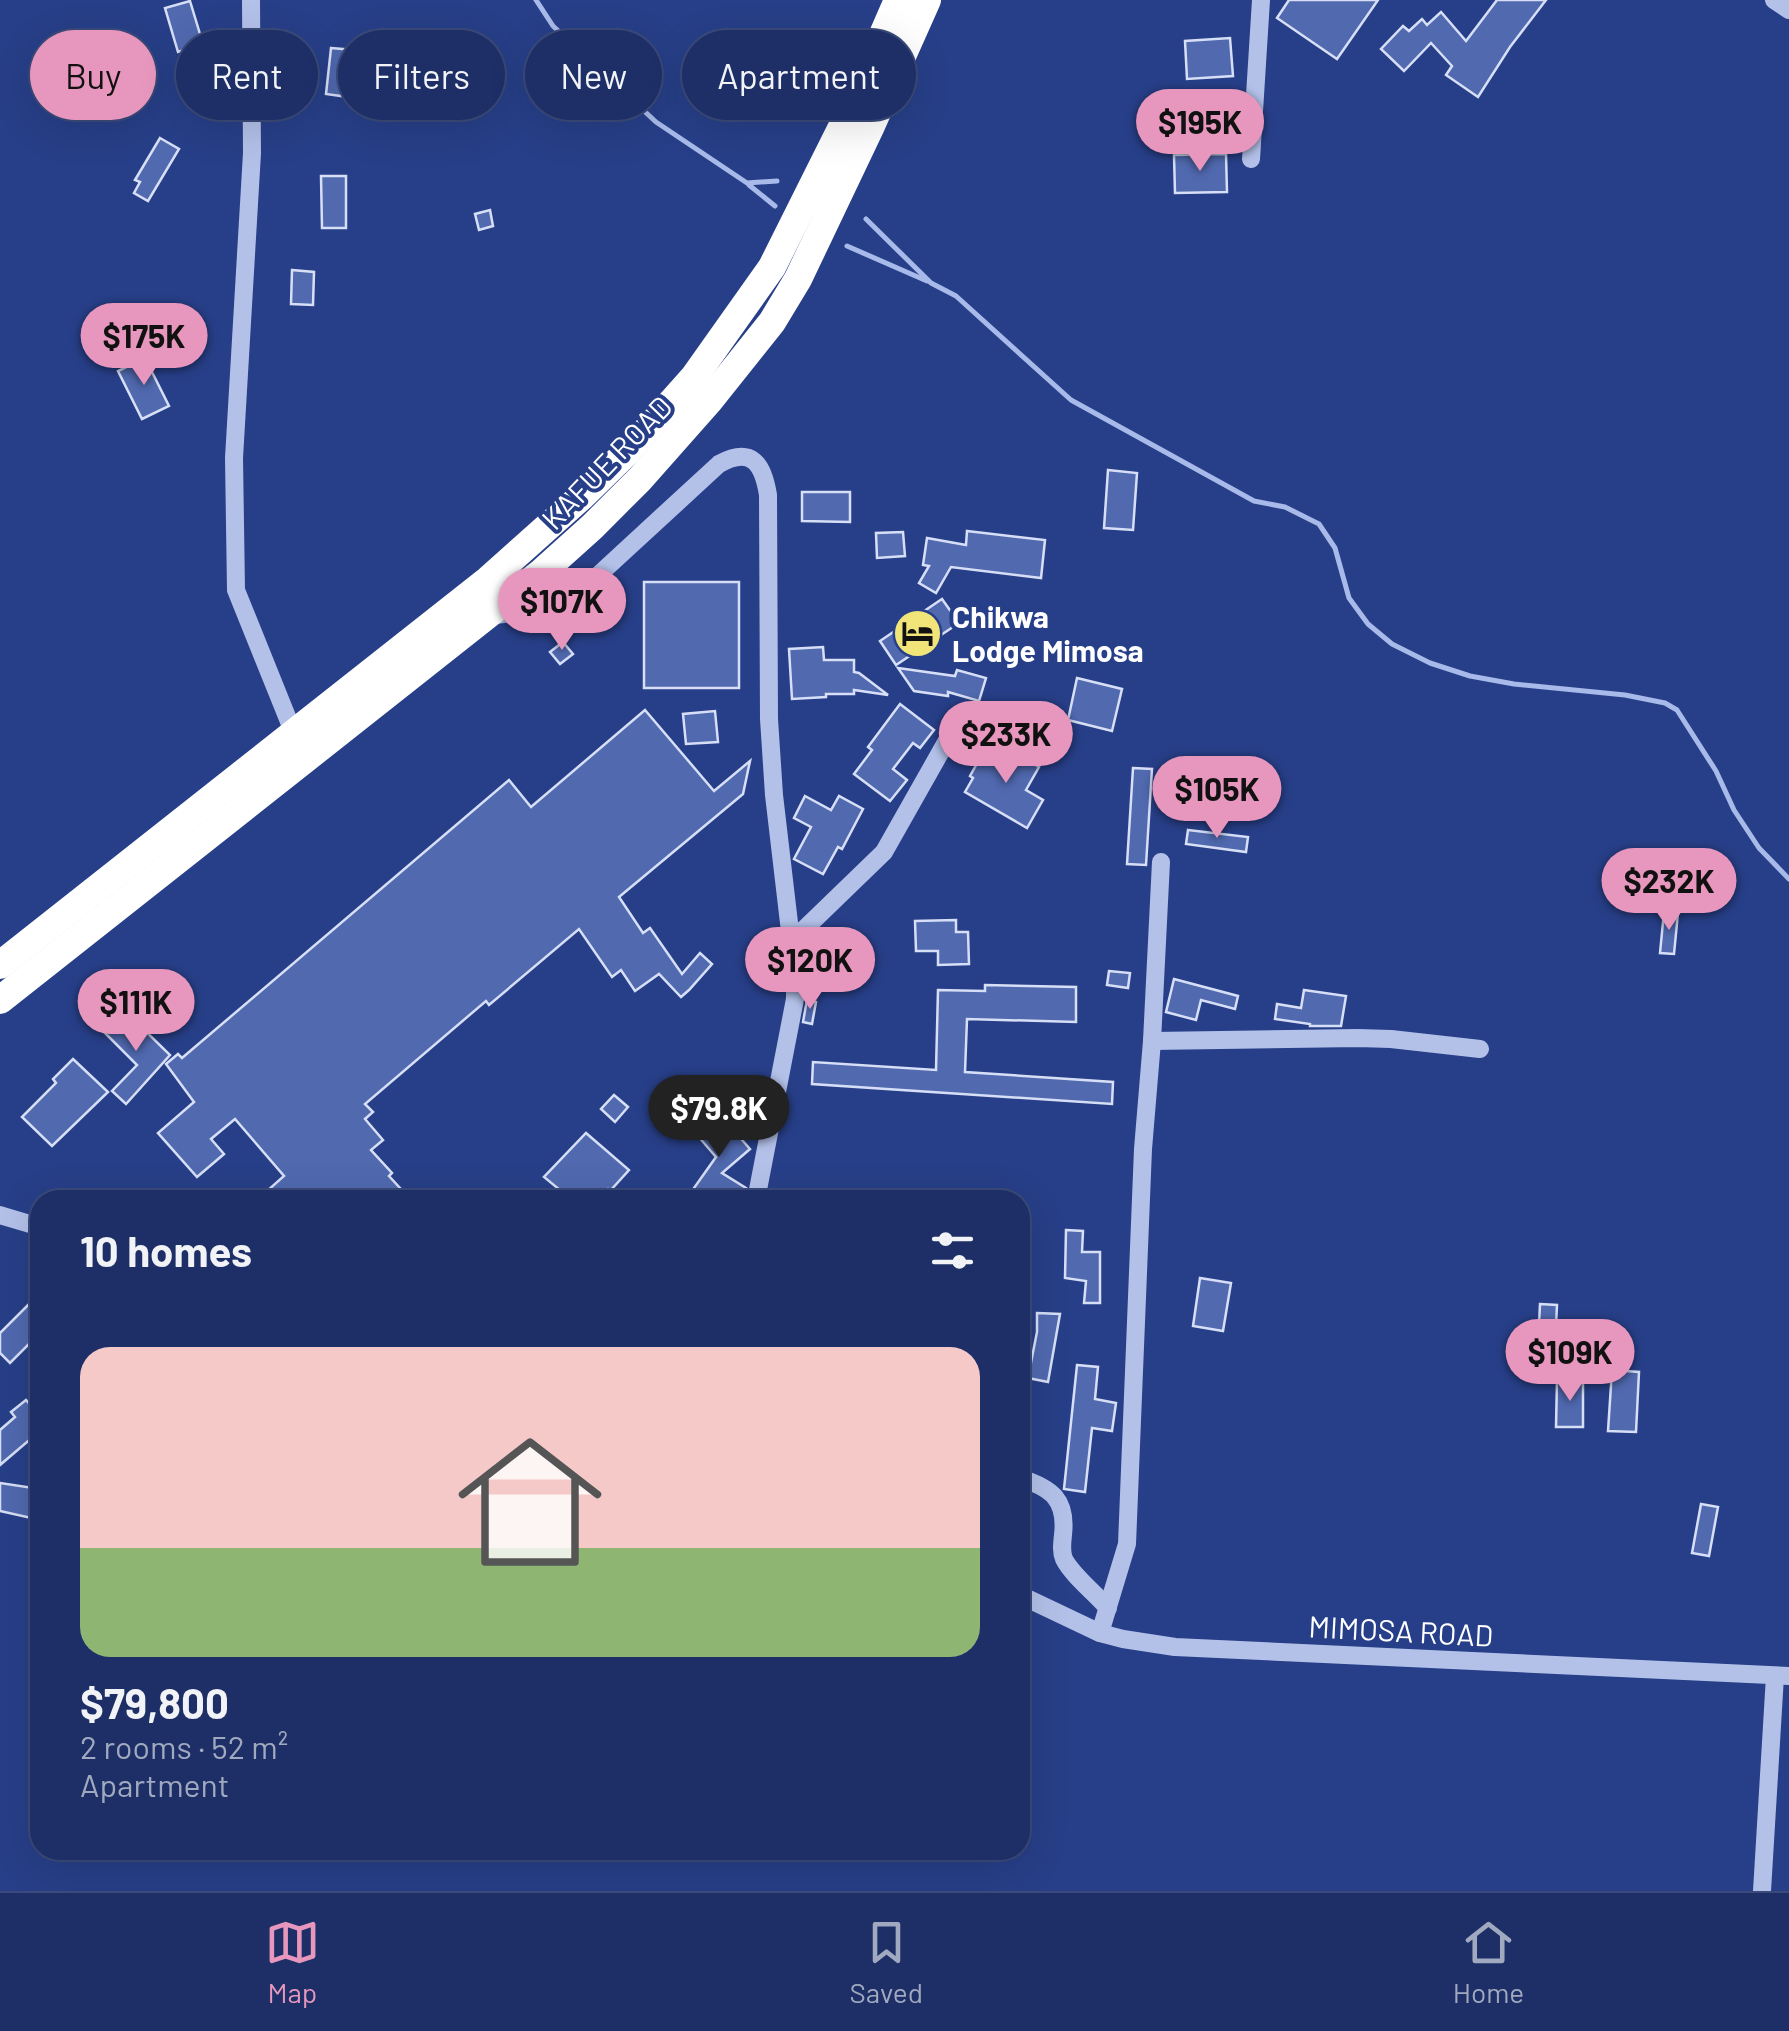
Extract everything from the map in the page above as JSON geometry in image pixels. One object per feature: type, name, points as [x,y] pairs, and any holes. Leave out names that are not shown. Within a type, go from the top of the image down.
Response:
[{"type":"highway","name":"KAFUE ROAD","points":[[0,966],[462,601],[628,451],[694,377],[772,267],[848,116],[898,0]]},
{"type":"highway","name":"KAFUE ROAD","points":[[0,1000],[542,572],[640,479],[709,402],[772,322],[798,279],[926,0]]},
{"type":"street","points":[[251,0],[252,153],[234,458],[236,590],[294,734]]},
{"type":"street","points":[[1251,160],[1261,0]]},
{"type":"street","points":[[1774,0],[1789,10]]},
{"type":"street","points":[[488,614],[520,614],[559,603],[576,593],[719,464],[738,456],[754,460],[765,477],[774,795],[795,999],[758,1190]]},
{"type":"street","points":[[791,942],[884,852],[950,738]]},
{"type":"street","points":[[1100,1633],[1128,1544],[1143,1149],[1160,862]]},
{"type":"street","points":[[1152,1041],[1358,1038],[1480,1049]]},
{"type":"street","points":[[0,1214],[30,1224]]},
{"type":"street","points":[[1030,1481],[1061,1505],[1065,1519],[1063,1556],[1108,1608]]},
{"type":"street","name":"MIMOSA ROAD","points":[[1030,1600],[1100,1633],[1176,1647],[1782,1676]]},
{"type":"street","points":[[1762,1891],[1782,1676]]},
{"type":"building","points":[[1289,0],[1378,0],[1337,59],[1277,18]]},
{"type":"building","points":[[1497,0],[1546,0],[1478,97],[1446,75],[1452,66],[1431,43],[1404,71],[1381,49],[1403,26],[1409,31],[1422,19],[1427,25],[1441,12],[1466,41]]},
{"type":"building","points":[[190,1],[199,30],[176,30],[176,45],[165,8]]},
{"type":"building","points":[[1230,38],[1233,76],[1187,79],[1185,41]]},
{"type":"building","points":[[331,48],[338,49],[338,96],[326,94]]},
{"type":"building","points":[[160,138],[179,149],[148,201],[134,193],[140,182],[135,180]]},
{"type":"building","points":[[1226,154],[1227,192],[1175,193],[1174,155]]},
{"type":"building","points":[[321,176],[346,176],[346,228],[322,228]]},
{"type":"building","points":[[490,210],[493,226],[479,230],[475,214]]},
{"type":"building","points":[[292,270],[314,272],[313,305],[291,304]]},
{"type":"building","points":[[145,358],[169,406],[142,419],[118,371]]},
{"type":"building","points":[[1108,470],[1137,473],[1133,530],[1104,528]]},
{"type":"building","points":[[802,492],[850,492],[850,522],[802,521]]},
{"type":"building","points":[[967,531],[1045,540],[1041,578],[951,567],[936,593],[919,583],[929,566],[923,565],[927,538],[966,545]]},
{"type":"building","points":[[903,532],[905,556],[877,558],[876,533]]},
{"type":"building","points":[[644,582],[739,582],[739,688],[644,688]]},
{"type":"building","points":[[942,599],[959,623],[896,665],[880,641]]},
{"type":"building","points":[[563,642],[573,654],[560,664],[550,652]]},
{"type":"building","points":[[823,647],[824,660],[854,660],[854,672],[888,695],[854,690],[854,694],[792,699],[789,649]]},
{"type":"building","points":[[898,668],[955,676],[957,670],[986,678],[979,701],[948,692],[948,696],[914,691]]},
{"type":"building","points":[[1077,678],[1122,689],[1112,731],[1068,720]]},
{"type":"building","points":[[900,704],[934,730],[920,748],[913,743],[893,769],[907,780],[890,801],[854,774],[872,750],[868,747]]},
{"type":"building","points":[[645,710],[714,791],[750,761],[743,794],[619,897],[643,933],[650,928],[682,974],[700,953],[712,964],[689,990],[681,997],[659,974],[635,991],[621,970],[612,977],[579,929],[489,1005],[486,1001],[365,1104],[373,1112],[365,1119],[383,1140],[371,1150],[402,1190],[268,1190],[284,1176],[235,1119],[211,1139],[224,1154],[197,1177],[158,1133],[194,1102],[166,1064],[178,1054],[182,1058],[509,780],[531,807]]},
{"type":"building","points":[[715,711],[718,742],[686,744],[683,714]]},
{"type":"building","points":[[984,751],[1004,762],[1011,751],[1039,767],[1026,790],[1043,800],[1027,828],[965,792]]},
{"type":"building","points":[[1133,768],[1152,769],[1146,865],[1127,864]]},
{"type":"building","points":[[1212,772],[1239,776],[1237,787],[1253,790],[1251,805],[1190,796],[1192,781],[1210,783]]},
{"type":"building","points":[[805,796],[831,810],[839,796],[863,809],[842,849],[838,847],[823,874],[794,859],[811,827],[794,818]]},
{"type":"building","points":[[1188,830],[1248,837],[1246,852],[1186,844]]},
{"type":"building","points":[[1664,912],[1678,913],[1674,954],[1660,953]]},
{"type":"building","points":[[956,920],[956,932],[968,932],[969,964],[938,965],[938,951],[916,951],[915,921]]},
{"type":"building","points":[[1109,971],[1130,973],[1128,988],[1107,985]]},
{"type":"building","points":[[1174,979],[1238,996],[1235,1009],[1201,1000],[1196,1020],[1166,1012]]},
{"type":"building","points":[[985,985],[1076,987],[1076,1022],[967,1019],[965,1072],[1113,1082],[1112,1104],[812,1084],[813,1062],[936,1070],[938,990],[985,991]]},
{"type":"building","points":[[1304,990],[1346,996],[1341,1026],[1310,1026],[1275,1019],[1277,1004],[1301,1008]]},
{"type":"building","points":[[807,1000],[816,1002],[812,1024],[803,1022]]},
{"type":"building","points":[[125,1011],[170,1055],[126,1104],[112,1091],[137,1065],[104,1032]]},
{"type":"building","points":[[73,1059],[108,1092],[52,1146],[22,1117],[56,1083],[53,1079]]},
{"type":"building","points":[[614,1095],[628,1107],[615,1122],[601,1109]]},
{"type":"building","points":[[715,1109],[750,1149],[722,1173],[745,1190],[693,1190],[716,1157],[692,1129]]},
{"type":"building","points":[[586,1133],[629,1170],[611,1190],[560,1190],[544,1177]]},
{"type":"building","points":[[1066,1230],[1083,1231],[1082,1252],[1100,1252],[1100,1303],[1084,1303],[1086,1281],[1065,1278]]},
{"type":"building","points":[[1200,1278],[1231,1283],[1223,1331],[1193,1326]]},
{"type":"building","points":[[30,1303],[30,1343],[10,1363],[0,1353],[0,1333]]},
{"type":"building","points":[[1540,1304],[1557,1305],[1556,1326],[1539,1325]]},
{"type":"building","points":[[1037,1313],[1060,1314],[1048,1382],[1030,1378]]},
{"type":"building","points":[[1077,1365],[1098,1367],[1095,1399],[1116,1403],[1112,1431],[1092,1428],[1085,1492],[1064,1489]]},
{"type":"building","points":[[1612,1370],[1639,1372],[1636,1432],[1608,1431]]},
{"type":"building","points":[[1557,1380],[1583,1381],[1583,1427],[1556,1427]]},
{"type":"building","points":[[26,1400],[30,1404],[30,1440],[0,1465],[0,1430],[15,1417],[11,1412]]},
{"type":"building","points":[[0,1483],[30,1488],[30,1518],[0,1511]]},
{"type":"building","points":[[1701,1504],[1718,1507],[1709,1556],[1692,1553]]},
{"type":"waterway","points":[[536,0],[553,26],[656,122],[747,183],[777,181]]},
{"type":"waterway","points":[[749,185],[775,206]]},
{"type":"waterway","points":[[866,219],[931,283],[956,296],[1071,400],[1254,501],[1285,507],[1319,524],[1335,548],[1349,598],[1368,624],[1392,644],[1430,663],[1470,676],[1625,695],[1665,703],[1677,710],[1759,848],[1789,879]]},
{"type":"waterway","points":[[847,246],[927,281]]},
{"type":"place","name":"Chikwa Lodge Mimosa","points":[[917,633]]}]
